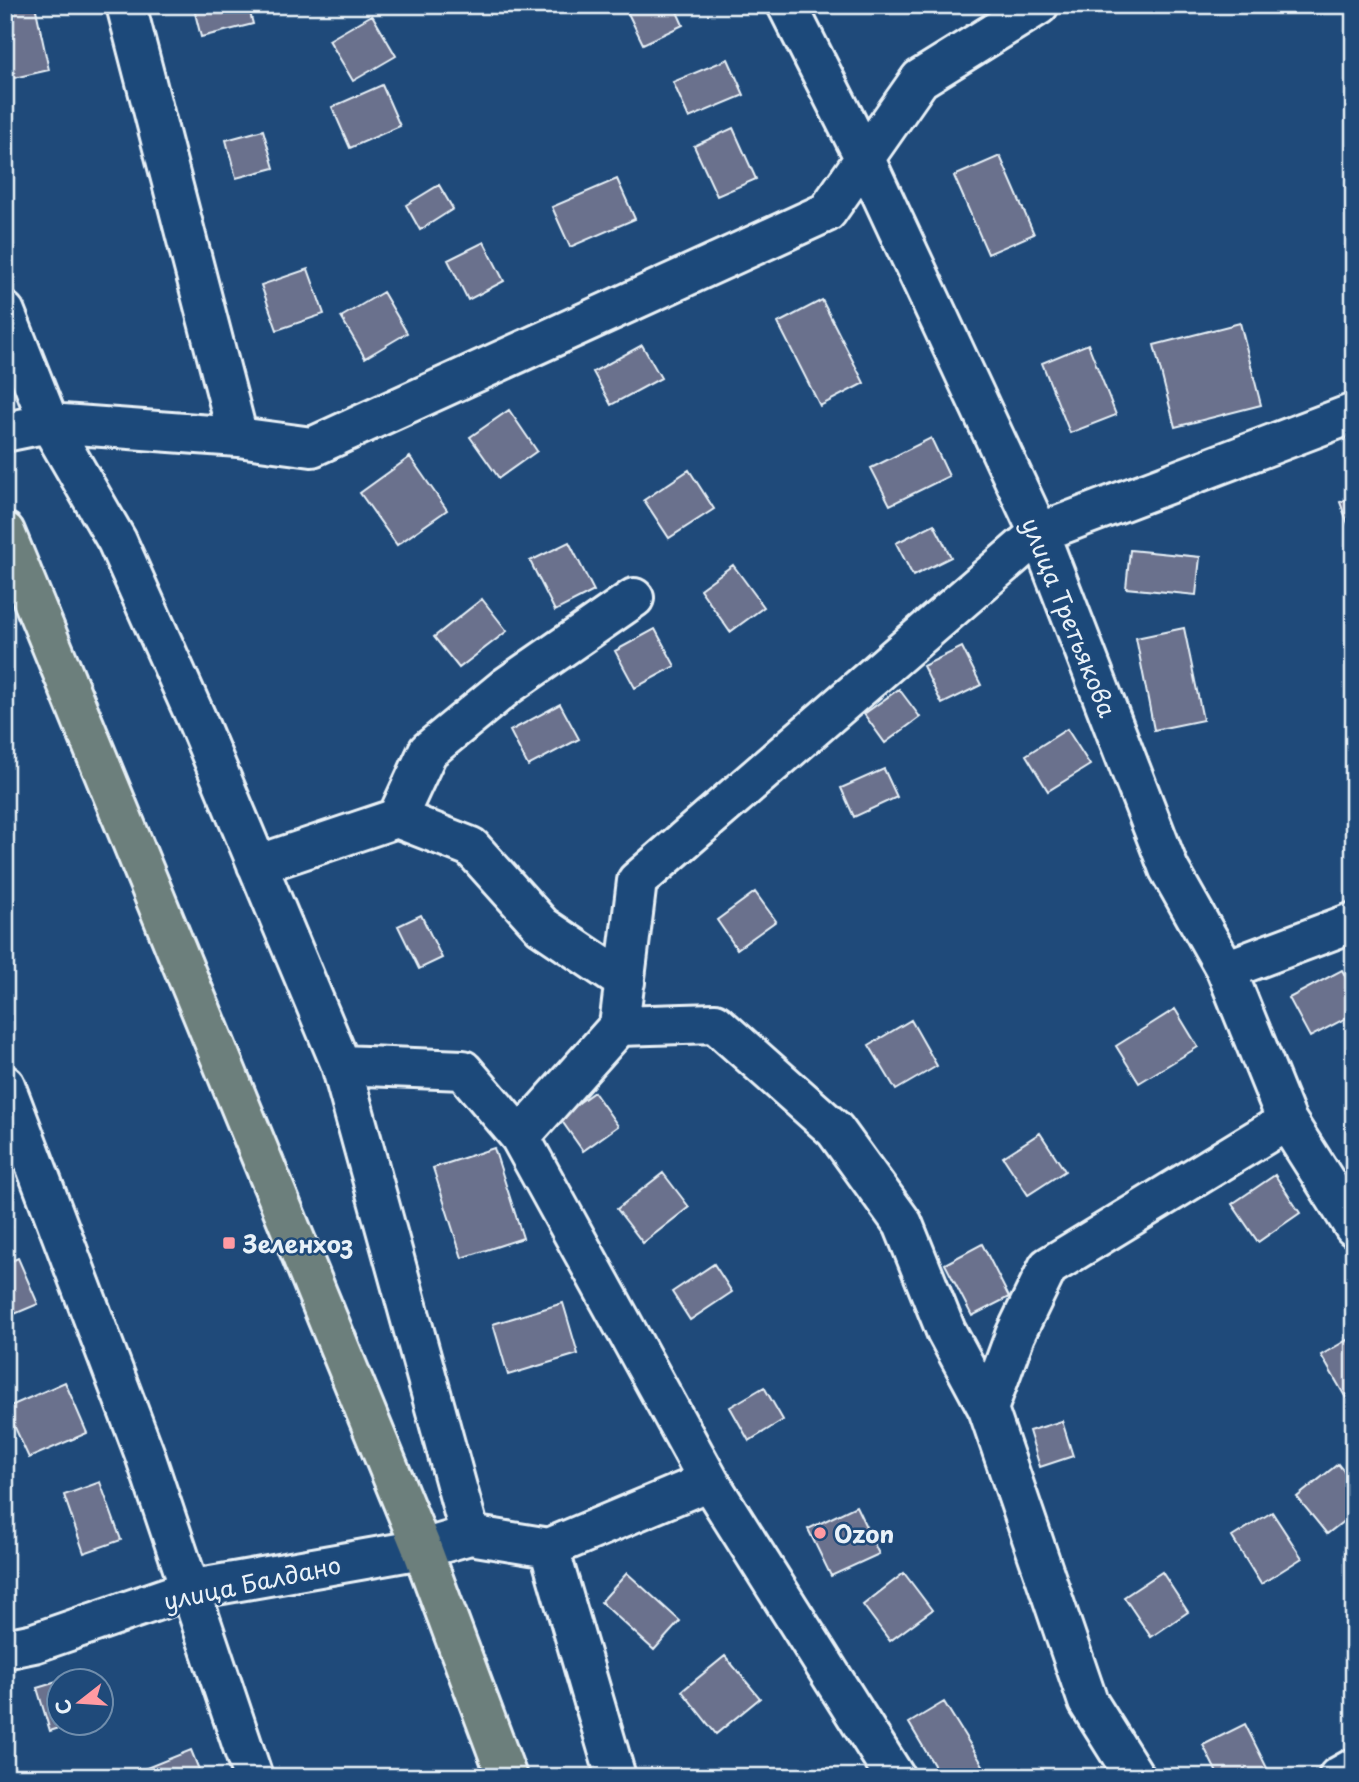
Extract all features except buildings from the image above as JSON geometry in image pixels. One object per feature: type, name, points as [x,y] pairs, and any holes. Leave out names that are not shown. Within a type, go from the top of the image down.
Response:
[{"type":"main road","points":[[5,532],[422,1549],[507,1777]]},
{"type":"street","points":[[127,5],[238,437]]},
{"type":"street","name":"улица Третьякова","points":[[787,5],[865,159],[1039,533],[1169,869],[1226,970],[1287,1121],[1354,1227]]},
{"type":"street","points":[[5,432],[49,423],[238,437],[312,447],[827,212],[920,79],[1039,5]]},
{"type":"street","points":[[5,312],[49,423],[117,541],[196,718],[341,1065],[470,1535],[549,1548],[709,1481]]},
{"type":"street","points":[[520,1137],[619,1026],[637,881],[1039,533],[1354,413]]},
{"type":"street","points":[[397,818],[428,751],[507,686],[634,598]]},
{"type":"street","points":[[257,865],[397,818],[471,847],[542,926],[625,982]]},
{"type":"street","points":[[1226,970],[1354,922]]},
{"type":"street","points":[[619,1026],[715,1023],[835,1130],[902,1224],[946,1331],[988,1409],[1088,1702],[1135,1777]]},
{"type":"street","points":[[341,1065],[463,1070],[520,1137],[709,1481],[895,1777]]},
{"type":"street","points":[[5,1085],[145,1455],[188,1590],[253,1777]]},
{"type":"street","points":[[988,1409],[1015,1335],[1048,1267],[1287,1121]]},
{"type":"street","name":"улица Балдано","points":[[5,1650],[34,1643],[188,1590],[422,1549],[470,1535]]},
{"type":"street","points":[[549,1548],[616,1777]]},
{"type":"street","points":[[1338,1777],[1354,1768]]},
{"type":"place","name":"Зеленхоз","points":[[229,1243]]},
{"type":"place","name":"Ozon","points":[[820,1533]]}]
